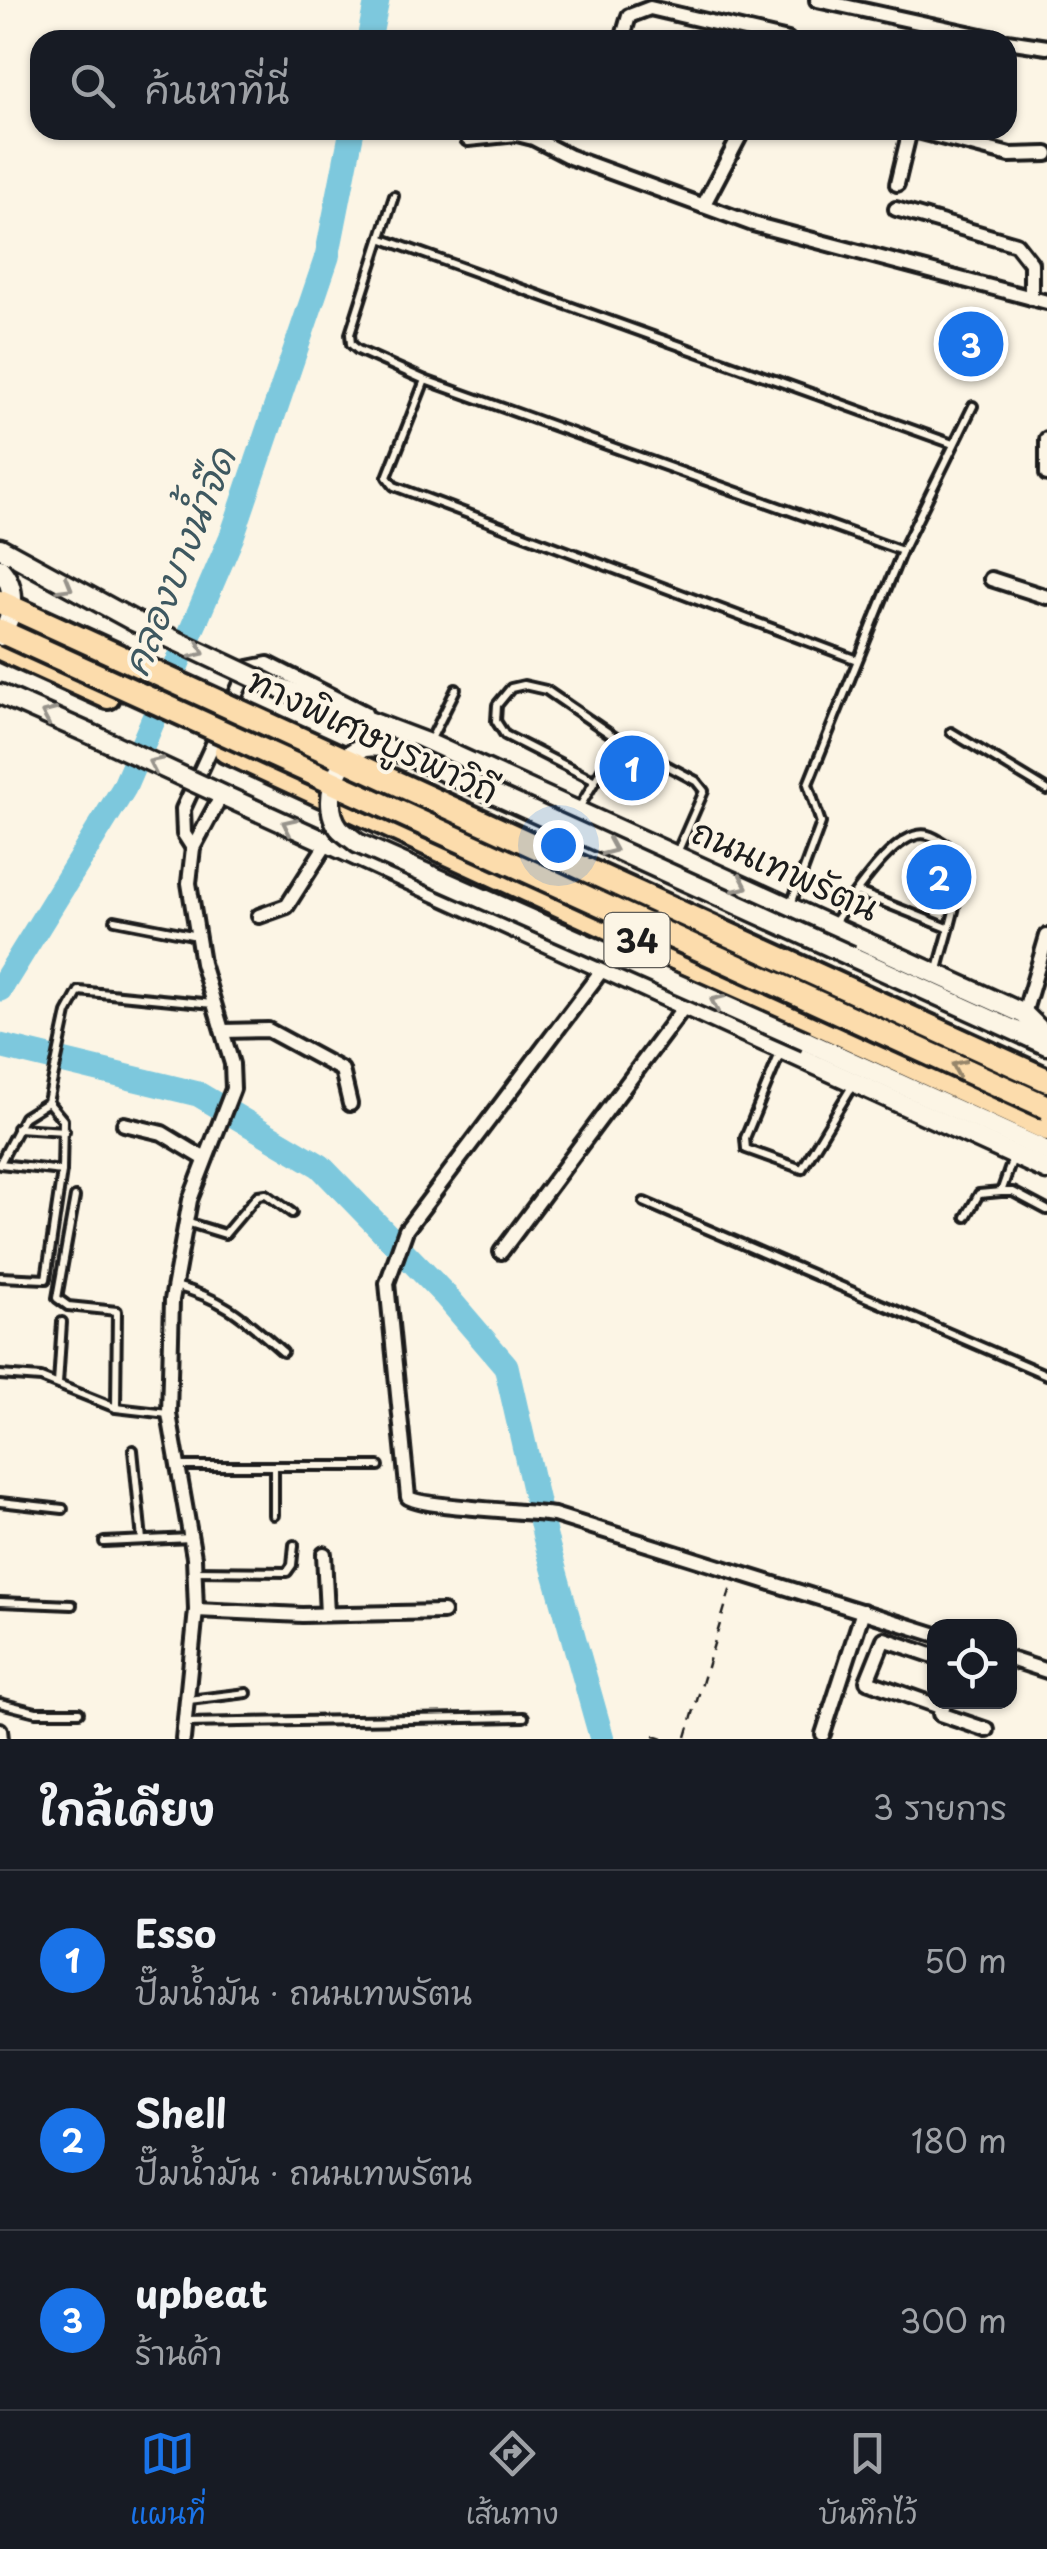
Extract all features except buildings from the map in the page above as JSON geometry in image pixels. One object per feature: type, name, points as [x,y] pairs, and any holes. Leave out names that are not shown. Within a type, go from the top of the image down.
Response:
[{"type":"highway","name":"34","points":[[0,594],[1047,1070]]},
{"type":"highway","name":"ทางพิเศษบูรพาวิถี","points":[[0,602],[1047,1080]]},
{"type":"highway","name":"ทางพิเศษบูรพาวิถี","points":[[0,633],[1047,1107]]},
{"type":"highway","name":"34","points":[[0,648],[1047,1129]]},
{"type":"main road","name":"ถนนเทพรัตน","points":[[0,548],[134,621],[262,681],[429,744],[1024,1014],[1047,1037]]},
{"type":"main road","points":[[0,569],[11,585],[12,614],[0,633]]},
{"type":"main road","name":"34","points":[[0,694],[1047,1170]]},
{"type":"main road","points":[[1047,1045],[410,756],[378,746],[357,750],[336,774],[330,803],[338,827],[357,843],[1047,1151]]},
{"type":"street","points":[[817,0],[957,30]]},
{"type":"street","points":[[625,30],[629,16],[650,8],[745,30]]},
{"type":"street","points":[[1017,42],[1047,47]]},
{"type":"street","points":[[537,140],[570,157],[753,224],[1047,302]]},
{"type":"street","points":[[703,206],[738,140]]},
{"type":"street","points":[[897,184],[909,140]]},
{"type":"street","points":[[971,140],[1010,155],[1047,154]]},
{"type":"street","points":[[896,209],[1016,244],[1032,263],[1031,298]]},
{"type":"street","points":[[1047,439],[1047,474]]},
{"type":"street","points":[[991,580],[1047,596]]},
{"type":"street","points":[[193,848],[184,834],[183,809],[253,664],[268,664],[394,730]]},
{"type":"street","points":[[183,1739],[196,1610],[191,1538],[170,1414],[173,1286],[184,1222],[233,1089],[224,1030],[197,936],[188,883],[193,848],[219,793]]},
{"type":"street","points":[[259,916],[287,906],[327,843]]},
{"type":"street","points":[[1024,1014],[1046,941]]},
{"type":"street","points":[[602,970],[406,1230],[390,1268],[388,1307],[408,1497],[422,1505],[510,1507],[554,1515],[927,1632]]},
{"type":"street","points":[[501,1252],[684,1006]]},
{"type":"street","points":[[224,1030],[268,1030],[342,1070],[350,1104]]},
{"type":"street","points":[[124,1124],[162,1134],[205,1159]]},
{"type":"street","points":[[324,1554],[327,1614]]},
{"type":"street","points":[[196,1610],[443,1612]]},
{"type":"street","points":[[822,1734],[863,1610]]},
{"type":"street","points":[[927,1654],[884,1639],[867,1681],[927,1700]]},
{"type":"street","points":[[1017,1661],[1047,1671]]},
{"type":"street","points":[[942,1709],[940,1714],[987,1730]]},
{"type":"street","points":[[0,1730],[1,1739]]},
{"type":"lane","points":[[394,196],[350,334],[351,344],[425,380],[902,551]]},
{"type":"lane","points":[[383,239],[953,444]]},
{"type":"lane","points":[[425,380],[387,476],[394,486],[857,660]]},
{"type":"lane","points":[[790,908],[821,823],[808,784],[902,551],[972,406]]},
{"type":"lane","points":[[595,782],[505,734],[496,721],[497,704],[511,688],[524,685],[546,690],[619,740],[696,781],[704,791],[675,856]]},
{"type":"lane","points":[[429,744],[456,689]]},
{"type":"lane","points":[[951,732],[1047,790]]},
{"type":"lane","points":[[577,811],[619,740]]},
{"type":"lane","points":[[831,926],[895,845],[910,835],[927,834],[956,851],[960,865],[937,975]]},
{"type":"lane","points":[[858,892],[948,928]]},
{"type":"lane","points":[[115,920],[197,936]]},
{"type":"lane","points":[[62,1171],[0,1164],[16,1128],[32,1110],[48,1102],[53,1092],[68,1013],[79,991],[214,1004]]},
{"type":"lane","points":[[782,1050],[745,1138],[746,1149],[802,1169],[854,1083]]},
{"type":"lane","points":[[0,1276],[46,1279],[64,1130],[63,1120],[48,1102]]},
{"type":"lane","points":[[16,1128],[64,1130]]},
{"type":"lane","points":[[1001,1192],[1014,1155]]},
{"type":"lane","points":[[966,1217],[978,1194],[1001,1192],[1013,1192],[1047,1210]]},
{"type":"lane","points":[[184,1222],[226,1234],[258,1194],[266,1194],[292,1212]]},
{"type":"lane","points":[[75,1197],[57,1298],[68,1306],[117,1311],[116,1408]]},
{"type":"lane","points":[[644,1202],[1047,1374]]},
{"type":"lane","points":[[173,1286],[214,1297],[234,1309],[282,1352]]},
{"type":"lane","points":[[58,1384],[62,1322]]},
{"type":"lane","points":[[0,1375],[58,1384],[116,1408],[170,1414]]},
{"type":"lane","points":[[132,1450],[142,1540]]},
{"type":"lane","points":[[178,1466],[379,1466]]},
{"type":"lane","points":[[274,1466],[274,1515]]},
{"type":"lane","points":[[0,1502],[63,1509]]},
{"type":"lane","points":[[104,1542],[191,1538]]},
{"type":"lane","points":[[194,1571],[286,1572],[292,1565],[294,1545]]},
{"type":"lane","points":[[0,1602],[72,1605]]},
{"type":"lane","points":[[187,1700],[246,1693]]},
{"type":"lane","points":[[0,1703],[36,1712],[80,1712]]},
{"type":"lane","points":[[184,1723],[524,1717]]},
{"type":"path","points":[[686,1737],[736,1571]]},
{"type":"path","points":[[654,1736],[662,1739]]},
{"type":"waterway","name":"คลองบางน้ำจืด","points":[[371,30],[377,0]]},
{"type":"waterway","name":"คลองบางน้ำจืด","points":[[0,989],[124,788],[232,536],[327,257],[350,140]]},
{"type":"waterway","points":[[0,1046],[198,1094],[320,1166],[446,1296],[506,1366],[545,1537],[602,1739]]},
{"type":"place","name":"upbeat","points":[[971,344]]},
{"type":"place","name":"Esso","points":[[632,768]]},
{"type":"place","name":"Shell","points":[[939,877]]}]
